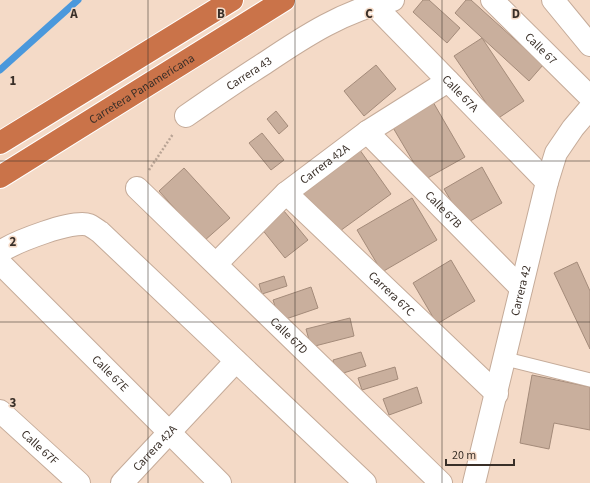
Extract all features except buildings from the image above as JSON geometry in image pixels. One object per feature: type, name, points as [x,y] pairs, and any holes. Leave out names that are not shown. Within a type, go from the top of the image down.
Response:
[{"type":"highway","points":[[0,143],[232,0]]},
{"type":"highway","name":"Carretera Panamericana","points":[[0,177],[284,0]]},
{"type":"street","name":"Calle 67","points":[[492,0],[590,97]]},
{"type":"street","points":[[553,0],[590,45]]},
{"type":"street","name":"Calle 67A","points":[[383,2],[448,81],[547,182]]},
{"type":"street","name":"Carrera 43","points":[[186,116],[308,34],[339,18],[383,2]]},
{"type":"street","name":"Carrera 42A","points":[[216,264],[286,193],[367,132],[448,81]]},
{"type":"street","name":"Carrera 42","points":[[474,483],[506,358],[521,288],[547,182],[556,153],[573,128],[590,108]]},
{"type":"street","name":"Calle 67B","points":[[367,132],[521,288]]},
{"type":"street","name":"Calle 67D","points":[[137,188],[441,483]]},
{"type":"street","name":"Carrera 67C","points":[[286,193],[497,394]]},
{"type":"street","points":[[0,252],[13,243],[75,224],[89,225],[100,232],[365,483]]},
{"type":"street","name":"Calle 67E","points":[[0,263],[220,483]]},
{"type":"street","name":"Carrera 42A","points":[[122,483],[236,361]]},
{"type":"street","name":"Calle 67F","points":[[0,412],[79,483]]},
{"type":"lane","points":[[506,358],[590,380]]},
{"type":"path","points":[[137,188],[186,116]]},
{"type":"waterway","points":[[0,70],[78,0]]}]
